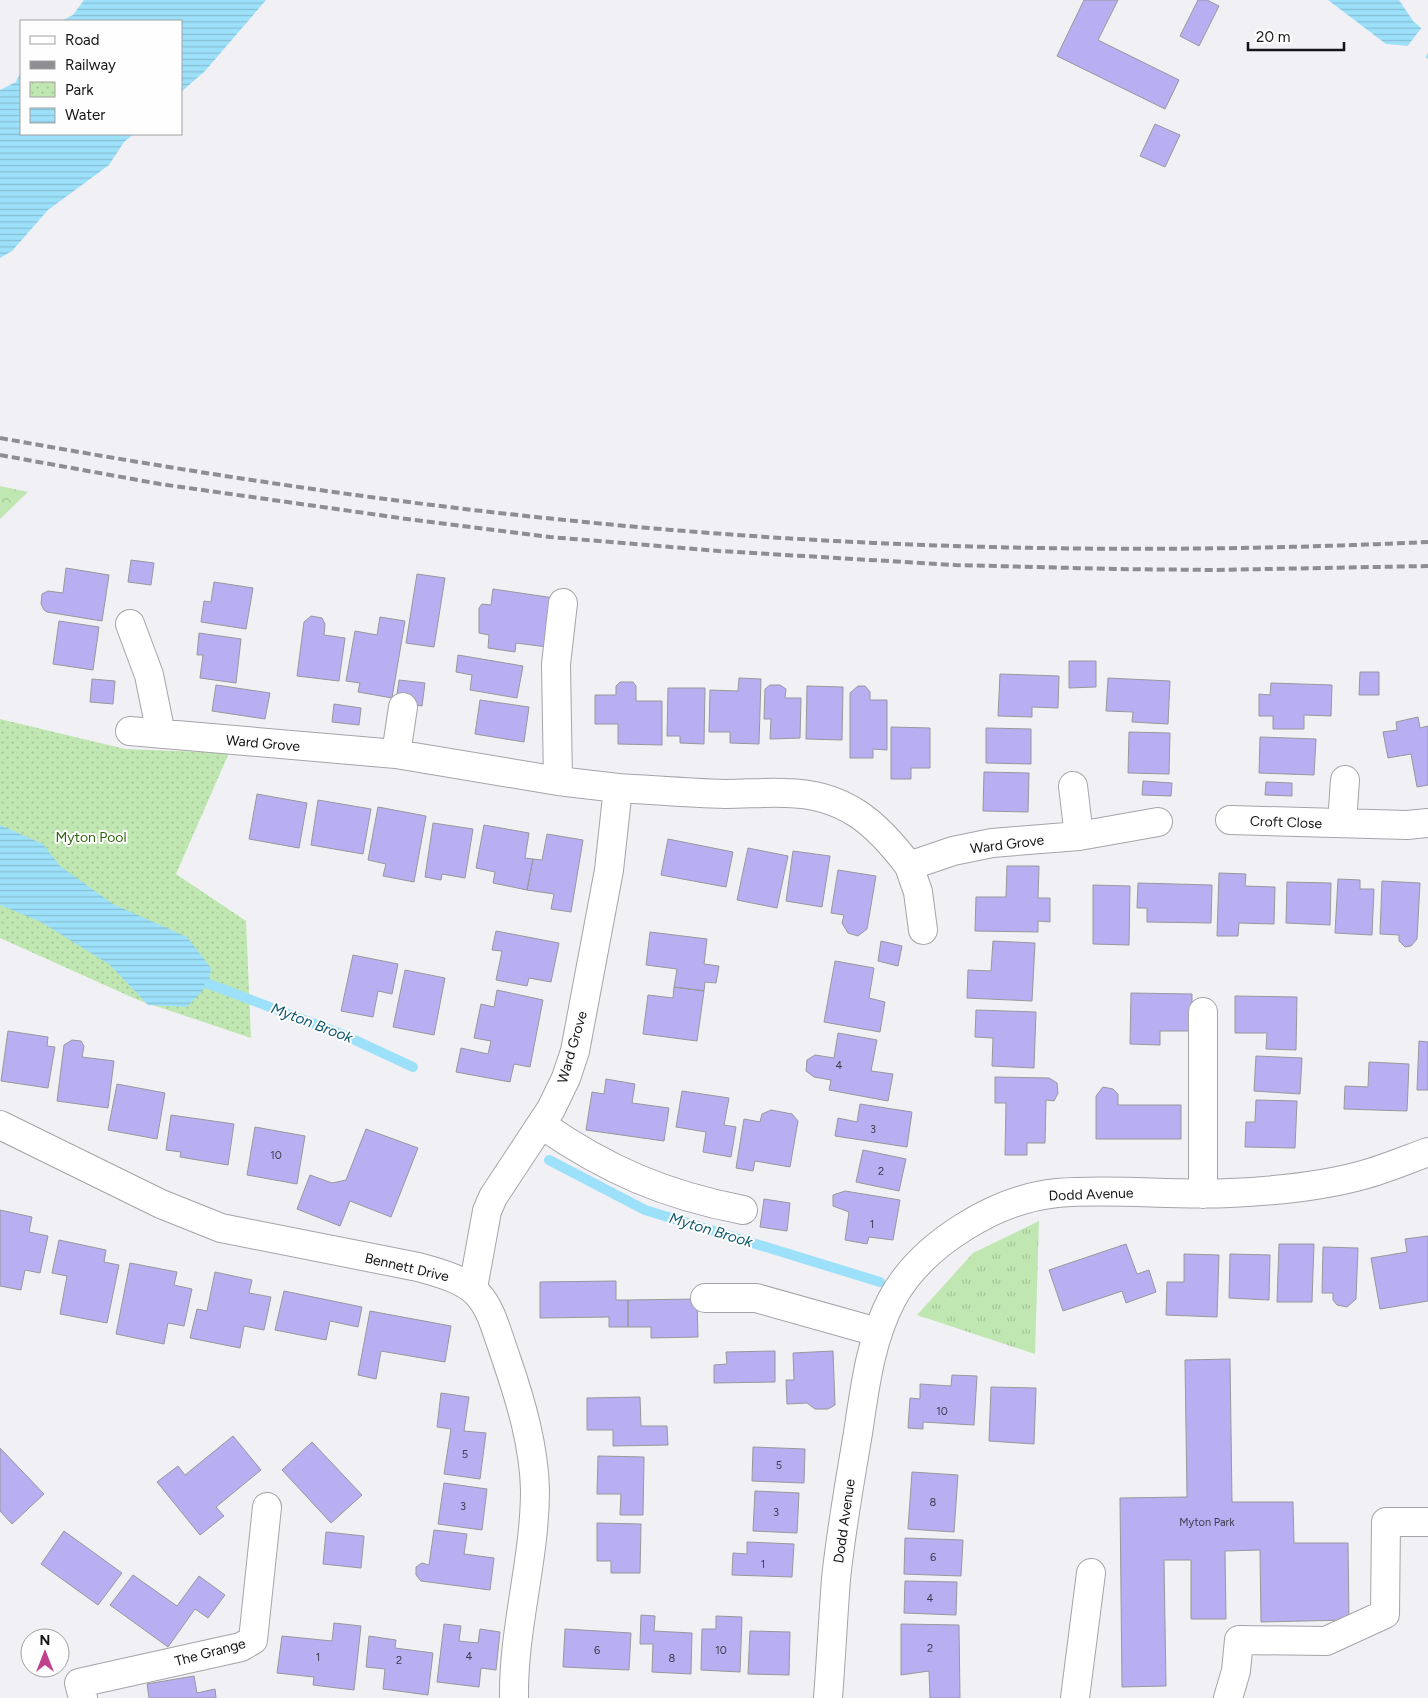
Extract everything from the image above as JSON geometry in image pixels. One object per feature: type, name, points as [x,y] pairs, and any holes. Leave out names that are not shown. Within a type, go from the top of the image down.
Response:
[{"type":"street","points":[[558,781],[556,664],[563,603]]},
{"type":"street","points":[[130,624],[149,675],[161,734]]},
{"type":"street","points":[[396,754],[403,706]]},
{"type":"street","name":"Ward Grove","points":[[130,731],[396,754],[558,781],[618,788],[726,794],[787,793],[816,796],[852,809],[882,831],[908,866],[918,892],[923,930]]},
{"type":"street","name":"Croft Close","points":[[1342,823],[1345,780]]},
{"type":"street","points":[[1073,786],[1079,836]]},
{"type":"street","name":"Ward Grove","points":[[473,1288],[488,1211],[493,1197],[542,1125],[566,1078],[574,1051],[609,870],[618,788]]},
{"type":"street","name":"Croft Close","points":[[1230,820],[1407,825],[1428,823]]},
{"type":"street","name":"Ward Grove","points":[[908,866],[953,851],[992,843],[1079,836],[1158,822]]},
{"type":"street","points":[[1203,1012],[1203,1194]]},
{"type":"street","name":"Bennett Drive","points":[[0,1125],[161,1204],[213,1225],[418,1267],[446,1274],[473,1288],[486,1303],[492,1317],[514,1381],[530,1440],[533,1461],[535,1490],[532,1529],[515,1664],[514,1698]]},
{"type":"street","points":[[542,1125],[584,1154],[621,1173],[677,1194],[743,1210]]},
{"type":"street","name":"Dodd Avenue","points":[[828,1698],[836,1578],[866,1382],[877,1332],[894,1297],[918,1266],[962,1228],[998,1208],[1029,1197],[1057,1193],[1203,1194],[1293,1188],[1362,1175],[1428,1152]]},
{"type":"street","points":[[705,1298],[756,1298],[877,1332]]},
{"type":"street","name":"The Grange","points":[[83,1698],[79,1683],[241,1647],[253,1640],[267,1506]]},
{"type":"street","points":[[1228,1698],[1236,1671],[1239,1640],[1326,1642],[1385,1614],[1386,1522],[1428,1522]]},
{"type":"street","points":[[1075,1698],[1091,1573]]},
{"type":"green space","points":[[0,486],[28,492],[0,519]]},
{"type":"green space","name":"Myton Pool","points":[[0,719],[125,749],[229,753],[176,874],[246,921],[251,1038],[138,1000],[0,938]]},
{"type":"green space","points":[[1039,1221],[1035,1354],[917,1315],[973,1253]]},
{"type":"water","points":[[84,0],[266,0],[205,71],[182,91],[182,20],[63,20],[73,15]]},
{"type":"water","points":[[1328,0],[1399,0],[1413,21],[1428,34],[1428,59],[1410,46],[1386,44]]},
{"type":"water","points":[[20,73],[20,135],[133,135],[124,142],[109,165],[48,210],[12,251],[0,258],[0,90],[16,82]]},
{"type":"water","points":[[0,825],[43,844],[60,866],[113,904],[187,937],[211,968],[209,984],[187,1007],[148,1005],[110,965],[41,922],[0,905]]},
{"type":"pier","points":[[1423,26],[1428,31],[1428,53],[1424,59],[1406,48]]},
{"type":"building","points":[[1084,0],[1118,0],[1098,40],[1179,80],[1165,109],[1057,56]]},
{"type":"building","points":[[1198,0],[1207,0],[1219,6],[1199,46],[1180,36]]},
{"type":"building","points":[[1155,124],[1180,135],[1165,167],[1140,156]]},
{"type":"building","points":[[131,560],[154,563],[151,585],[128,582]]},
{"type":"building","points":[[66,568],[109,575],[102,621],[44,610],[41,604],[42,594],[48,591],[63,593]]},
{"type":"building","points":[[417,574],[445,578],[434,647],[406,643]]},
{"type":"building","points":[[214,582],[253,588],[246,629],[201,622],[204,601],[211,602]]},
{"type":"building","points":[[493,589],[554,598],[547,647],[516,643],[515,652],[488,648],[489,635],[479,633],[479,608],[482,604],[491,605]]},
{"type":"building","points":[[311,616],[322,618],[325,624],[324,635],[345,638],[339,681],[297,676],[304,622]]},
{"type":"building","points":[[380,617],[405,621],[392,698],[358,692],[360,683],[346,681],[355,631],[377,635]]},
{"type":"building","points":[[59,621],[99,627],[93,670],[53,664]]},
{"type":"building","points":[[199,633],[241,639],[236,683],[200,678],[203,655],[197,655]]},
{"type":"building","points":[[458,655],[523,666],[517,698],[470,690],[472,675],[456,672]]},
{"type":"building","points":[[1069,661],[1096,661],[1096,687],[1069,688]]},
{"type":"building","points":[[1360,672],[1379,672],[1379,695],[1359,695]]},
{"type":"building","points":[[1000,674],[1059,676],[1058,708],[1032,707],[1032,717],[998,716]]},
{"type":"building","points":[[739,678],[761,679],[759,744],[730,743],[730,732],[709,732],[710,690],[738,691]]},
{"type":"building","points":[[1108,678],[1170,681],[1168,724],[1132,722],[1133,712],[1106,711]]},
{"type":"building","points":[[92,679],[115,681],[113,704],[90,702]]},
{"type":"building","points":[[399,680],[425,683],[422,706],[396,702]]},
{"type":"building","points":[[620,682],[633,682],[636,686],[636,701],[662,701],[662,745],[618,744],[618,724],[595,724],[595,695],[616,695],[616,686]]},
{"type":"building","points":[[1271,683],[1332,685],[1331,716],[1304,715],[1304,729],[1273,729],[1273,716],[1259,716],[1259,694],[1270,695]]},
{"type":"building","points":[[216,685],[270,693],[265,719],[212,711]]},
{"type":"building","points":[[770,685],[780,685],[786,689],[785,698],[801,698],[800,738],[770,739],[771,719],[764,719],[765,689]]},
{"type":"building","points":[[807,686],[843,687],[842,740],[806,739]]},
{"type":"building","points":[[858,686],[865,686],[870,692],[870,700],[887,700],[887,750],[873,749],[873,758],[850,758],[850,693]]},
{"type":"building","points":[[668,688],[705,688],[704,744],[680,743],[680,736],[667,736]]},
{"type":"building","points":[[480,700],[529,707],[524,742],[475,734]]},
{"type":"building","points":[[334,704],[361,708],[359,725],[332,722]]},
{"type":"building","points":[[1418,717],[1420,728],[1428,726],[1428,785],[1417,787],[1411,754],[1388,758],[1383,732],[1397,730],[1396,722]]},
{"type":"building","points":[[891,727],[930,728],[930,768],[911,768],[911,779],[891,779]]},
{"type":"building","points":[[986,728],[1031,729],[1031,764],[986,763]]},
{"type":"building","points":[[1129,732],[1170,733],[1169,774],[1128,773]]},
{"type":"building","points":[[1260,737],[1316,739],[1314,775],[1259,773]]},
{"type":"building","points":[[984,772],[1029,773],[1028,812],[983,811]]},
{"type":"building","points":[[1143,781],[1172,783],[1171,796],[1142,795]]},
{"type":"building","points":[[1266,782],[1292,783],[1292,796],[1265,795]]},
{"type":"building","points":[[257,794],[307,803],[299,848],[249,839]]},
{"type":"building","points":[[318,800],[371,809],[363,854],[311,845]]},
{"type":"building","points":[[378,807],[426,816],[414,882],[383,876],[386,864],[368,860]]},
{"type":"building","points":[[433,823],[473,829],[465,878],[442,874],[441,880],[425,877]]},
{"type":"building","points":[[484,825],[529,833],[525,858],[533,859],[527,890],[493,883],[495,872],[476,868]]},
{"type":"building","points":[[547,834],[583,840],[571,912],[551,909],[554,894],[527,890],[533,859],[542,860]]},
{"type":"building","points":[[668,839],[733,852],[726,887],[661,875]]},
{"type":"building","points":[[748,848],[788,856],[777,908],[737,900]]},
{"type":"building","points":[[793,851],[830,856],[822,907],[786,901]]},
{"type":"building","points":[[1007,866],[1039,866],[1038,898],[1050,898],[1050,922],[1038,921],[1038,932],[975,931],[976,897],[1006,897]]},
{"type":"building","points":[[838,870],[876,876],[867,929],[858,936],[848,933],[842,923],[844,915],[831,913]]},
{"type":"building","points":[[1219,873],[1246,874],[1245,886],[1275,887],[1274,924],[1239,923],[1238,936],[1217,936]]},
{"type":"building","points":[[1338,879],[1360,880],[1360,889],[1374,889],[1372,935],[1335,933]]},
{"type":"building","points":[[1382,881],[1420,883],[1417,939],[1411,946],[1405,947],[1399,941],[1399,935],[1380,934]]},
{"type":"building","points":[[1287,882],[1331,883],[1330,925],[1286,923]]},
{"type":"building","points":[[1138,883],[1212,885],[1211,923],[1147,922],[1147,908],[1137,908]]},
{"type":"building","points":[[1093,885],[1130,886],[1129,945],[1093,944]]},
{"type":"building","points":[[496,931],[559,943],[551,982],[529,978],[527,986],[496,980],[502,951],[492,950]]},
{"type":"building","points":[[650,932],[707,939],[704,964],[719,966],[716,983],[705,982],[704,991],[674,987],[677,969],[646,965]]},
{"type":"building","points":[[881,941],[902,946],[898,966],[878,961]]},
{"type":"building","points":[[993,941],[1035,943],[1032,1001],[967,998],[968,970],[991,971]]},
{"type":"building","points":[[353,955],[398,964],[392,994],[378,991],[373,1017],[341,1011]]},
{"type":"building","points":[[835,961],[874,968],[869,998],[885,1002],[880,1032],[824,1022]]},
{"type":"building","points":[[405,970],[445,978],[434,1035],[393,1027]]},
{"type":"building","points":[[674,987],[704,991],[697,1041],[643,1034],[648,995],[673,998]]},
{"type":"building","points":[[497,990],[543,1000],[530,1067],[514,1064],[510,1082],[456,1072],[461,1048],[488,1054],[491,1041],[474,1038],[481,1004],[494,1007]]},
{"type":"building","points":[[1131,993],[1192,994],[1192,1031],[1160,1031],[1160,1045],[1130,1044]]},
{"type":"building","points":[[1235,996],[1297,997],[1296,1050],[1266,1049],[1267,1033],[1235,1033]]},
{"type":"building","points":[[976,1010],[1036,1012],[1034,1068],[992,1066],[993,1038],[975,1037]]},
{"type":"building","points":[[8,1031],[48,1037],[47,1046],[55,1047],[48,1088],[1,1081]]},
{"type":"building","points":[[838,1033],[877,1040],[871,1071],[893,1074],[888,1101],[829,1090],[831,1080],[814,1077],[806,1071],[807,1060],[815,1055],[834,1058]]},
{"type":"building","points":[[72,1040],[81,1041],[84,1046],[82,1057],[114,1061],[108,1108],[57,1101],[64,1045]]},
{"type":"building","points":[[1419,1041],[1428,1042],[1428,1090],[1417,1090]]},
{"type":"building","points":[[1256,1056],[1302,1058],[1300,1094],[1254,1091]]},
{"type":"building","points":[[1369,1062],[1409,1064],[1407,1111],[1344,1109],[1345,1086],[1368,1087]]},
{"type":"building","points":[[995,1077],[1049,1078],[1057,1083],[1058,1093],[1054,1101],[1046,1100],[1045,1143],[1027,1143],[1027,1155],[1005,1155],[1006,1103],[995,1103]]},
{"type":"building","points":[[606,1079],[635,1084],[632,1103],[669,1108],[664,1141],[586,1130],[592,1092],[604,1094]]},
{"type":"building","points":[[117,1084],[165,1093],[157,1139],[108,1130]]},
{"type":"building","points":[[1103,1087],[1113,1089],[1118,1094],[1118,1105],[1181,1105],[1181,1139],[1096,1139],[1096,1096]]},
{"type":"building","points":[[682,1091],[729,1098],[724,1125],[736,1127],[731,1157],[703,1152],[706,1132],[676,1127]]},
{"type":"building","points":[[1256,1100],[1297,1101],[1295,1148],[1245,1147],[1246,1122],[1255,1122]]},
{"type":"building","points":[[860,1104],[912,1112],[907,1147],[835,1136],[838,1118],[857,1122]]},
{"type":"building","points":[[771,1110],[792,1114],[798,1121],[790,1167],[755,1161],[753,1171],[736,1168],[744,1119],[760,1122],[762,1114]]},
{"type":"building","points":[[171,1115],[234,1124],[228,1165],[180,1157],[181,1152],[166,1150]]},
{"type":"building","points":[[255,1127],[305,1136],[297,1184],[247,1175]]},
{"type":"building","points":[[366,1129],[418,1148],[391,1217],[350,1201],[340,1226],[297,1209],[310,1175],[332,1183],[346,1180]]},
{"type":"building","points":[[863,1150],[906,1159],[899,1191],[856,1182]]},
{"type":"building","points":[[845,1191],[900,1200],[893,1240],[869,1237],[867,1244],[845,1240],[849,1212],[833,1206],[833,1195]]},
{"type":"building","points":[[764,1199],[790,1203],[787,1231],[760,1227]]},
{"type":"building","points":[[0,1210],[32,1217],[29,1232],[48,1236],[40,1273],[25,1270],[21,1290],[0,1286]]},
{"type":"building","points":[[1428,1236],[1428,1301],[1380,1309],[1371,1258],[1407,1252],[1405,1239]]},
{"type":"building","points":[[59,1240],[106,1250],[104,1262],[119,1265],[107,1323],[60,1314],[67,1276],[52,1273]]},
{"type":"building","points":[[1126,1244],[1137,1274],[1149,1270],[1156,1292],[1126,1303],[1122,1291],[1063,1311],[1049,1270]]},
{"type":"building","points":[[1279,1244],[1314,1244],[1312,1302],[1277,1302]]},
{"type":"building","points":[[1323,1247],[1358,1248],[1356,1299],[1347,1307],[1337,1305],[1333,1300],[1333,1293],[1322,1293]]},
{"type":"building","points":[[1184,1254],[1219,1255],[1217,1317],[1166,1315],[1167,1282],[1184,1282]]},
{"type":"building","points":[[1230,1254],[1270,1255],[1269,1300],[1229,1298]]},
{"type":"building","points":[[130,1263],[177,1272],[174,1285],[192,1289],[184,1326],[168,1323],[164,1344],[116,1334]]},
{"type":"building","points":[[215,1272],[252,1280],[249,1293],[271,1297],[264,1330],[244,1326],[240,1348],[190,1338],[197,1309],[207,1311]]},
{"type":"building","points":[[616,1281],[616,1300],[628,1300],[628,1327],[609,1327],[609,1317],[540,1318],[540,1282]]},
{"type":"building","points":[[284,1291],[362,1307],[358,1327],[330,1321],[326,1340],[275,1330]]},
{"type":"building","points":[[697,1299],[698,1337],[651,1338],[651,1327],[628,1327],[628,1300]]},
{"type":"building","points":[[370,1311],[451,1326],[445,1362],[381,1351],[376,1379],[358,1375]]},
{"type":"building","points":[[775,1351],[775,1382],[714,1383],[714,1365],[727,1364],[726,1352]]},
{"type":"building","points":[[833,1351],[835,1405],[828,1409],[815,1409],[807,1403],[787,1404],[786,1380],[794,1380],[793,1353]]},
{"type":"building","points":[[1230,1359],[1232,1502],[1293,1502],[1294,1543],[1348,1543],[1349,1620],[1261,1622],[1260,1550],[1225,1551],[1226,1619],[1191,1619],[1191,1560],[1164,1560],[1166,1686],[1122,1687],[1120,1498],[1187,1497],[1185,1360]]},
{"type":"building","points":[[952,1375],[977,1376],[974,1425],[923,1422],[923,1429],[908,1428],[910,1398],[920,1399],[920,1384],[951,1386]]},
{"type":"building","points":[[991,1387],[1036,1388],[1034,1444],[989,1441]]},
{"type":"building","points":[[441,1393],[469,1397],[464,1431],[486,1433],[480,1479],[444,1474],[451,1429],[437,1427]]},
{"type":"building","points":[[640,1397],[641,1426],[667,1426],[668,1445],[613,1446],[613,1430],[587,1430],[587,1398]]},
{"type":"building","points":[[233,1436],[261,1470],[216,1507],[224,1516],[200,1535],[157,1482],[178,1466],[185,1475]]},
{"type":"building","points":[[312,1442],[362,1495],[331,1523],[282,1470]]},
{"type":"building","points":[[753,1447],[805,1449],[804,1483],[752,1481]]},
{"type":"building","points":[[0,1448],[44,1494],[12,1524],[0,1511]]},
{"type":"building","points":[[598,1456],[644,1457],[643,1515],[620,1515],[621,1494],[597,1494]]},
{"type":"building","points":[[912,1472],[958,1475],[954,1532],[908,1529]]},
{"type":"building","points":[[444,1483],[487,1489],[482,1530],[438,1524]]},
{"type":"building","points":[[755,1491],[799,1493],[797,1533],[753,1531]]},
{"type":"building","points":[[597,1523],[641,1524],[640,1573],[611,1573],[611,1561],[597,1561]]},
{"type":"building","points":[[434,1530],[467,1534],[464,1554],[494,1558],[490,1590],[421,1581],[416,1575],[416,1567],[422,1563],[429,1565]]},
{"type":"building","points":[[64,1531],[122,1573],[98,1605],[41,1564]]},
{"type":"building","points":[[326,1532],[364,1536],[361,1568],[323,1564]]},
{"type":"building","points":[[905,1538],[963,1540],[961,1576],[904,1574]]},
{"type":"building","points":[[747,1542],[794,1544],[792,1577],[732,1575],[733,1553],[747,1554]]},
{"type":"building","points":[[133,1575],[177,1606],[199,1576],[225,1595],[208,1618],[195,1609],[168,1647],[110,1605]]},
{"type":"building","points":[[905,1581],[957,1582],[956,1615],[904,1613]]},
{"type":"building","points":[[641,1615],[655,1616],[654,1631],[692,1633],[691,1674],[652,1672],[653,1644],[640,1644]]},
{"type":"building","points":[[716,1616],[742,1617],[740,1672],[701,1670],[702,1629],[716,1629]]},
{"type":"building","points":[[334,1623],[361,1626],[354,1690],[313,1685],[314,1677],[277,1673],[282,1636],[332,1641]]},
{"type":"building","points":[[444,1624],[461,1626],[459,1641],[478,1643],[480,1629],[500,1632],[496,1670],[481,1668],[479,1687],[437,1682]]},
{"type":"building","points":[[901,1624],[959,1625],[960,1698],[930,1698],[929,1671],[901,1675]]},
{"type":"building","points":[[565,1629],[631,1633],[629,1670],[563,1667]]},
{"type":"building","points":[[750,1631],[790,1632],[789,1675],[748,1674]]},
{"type":"building","points":[[369,1636],[396,1640],[395,1648],[433,1653],[428,1695],[383,1689],[385,1669],[366,1667]]},
{"type":"building","points":[[194,1676],[197,1693],[215,1689],[216,1698],[149,1698],[147,1684]]},
{"type":"waterway","name":"Myton Brook","points":[[209,984],[344,1035],[413,1067]]},
{"type":"waterway","name":"Myton Brook","points":[[549,1160],[645,1210],[880,1282]]},
{"type":"railway","points":[[0,438],[219,475],[438,506],[585,522],[795,539],[901,544],[1112,549],[1323,546],[1428,542]]},
{"type":"railway","points":[[0,455],[160,484],[407,519],[550,537],[719,551],[955,565],[1115,569],[1214,570],[1428,566]]}]
